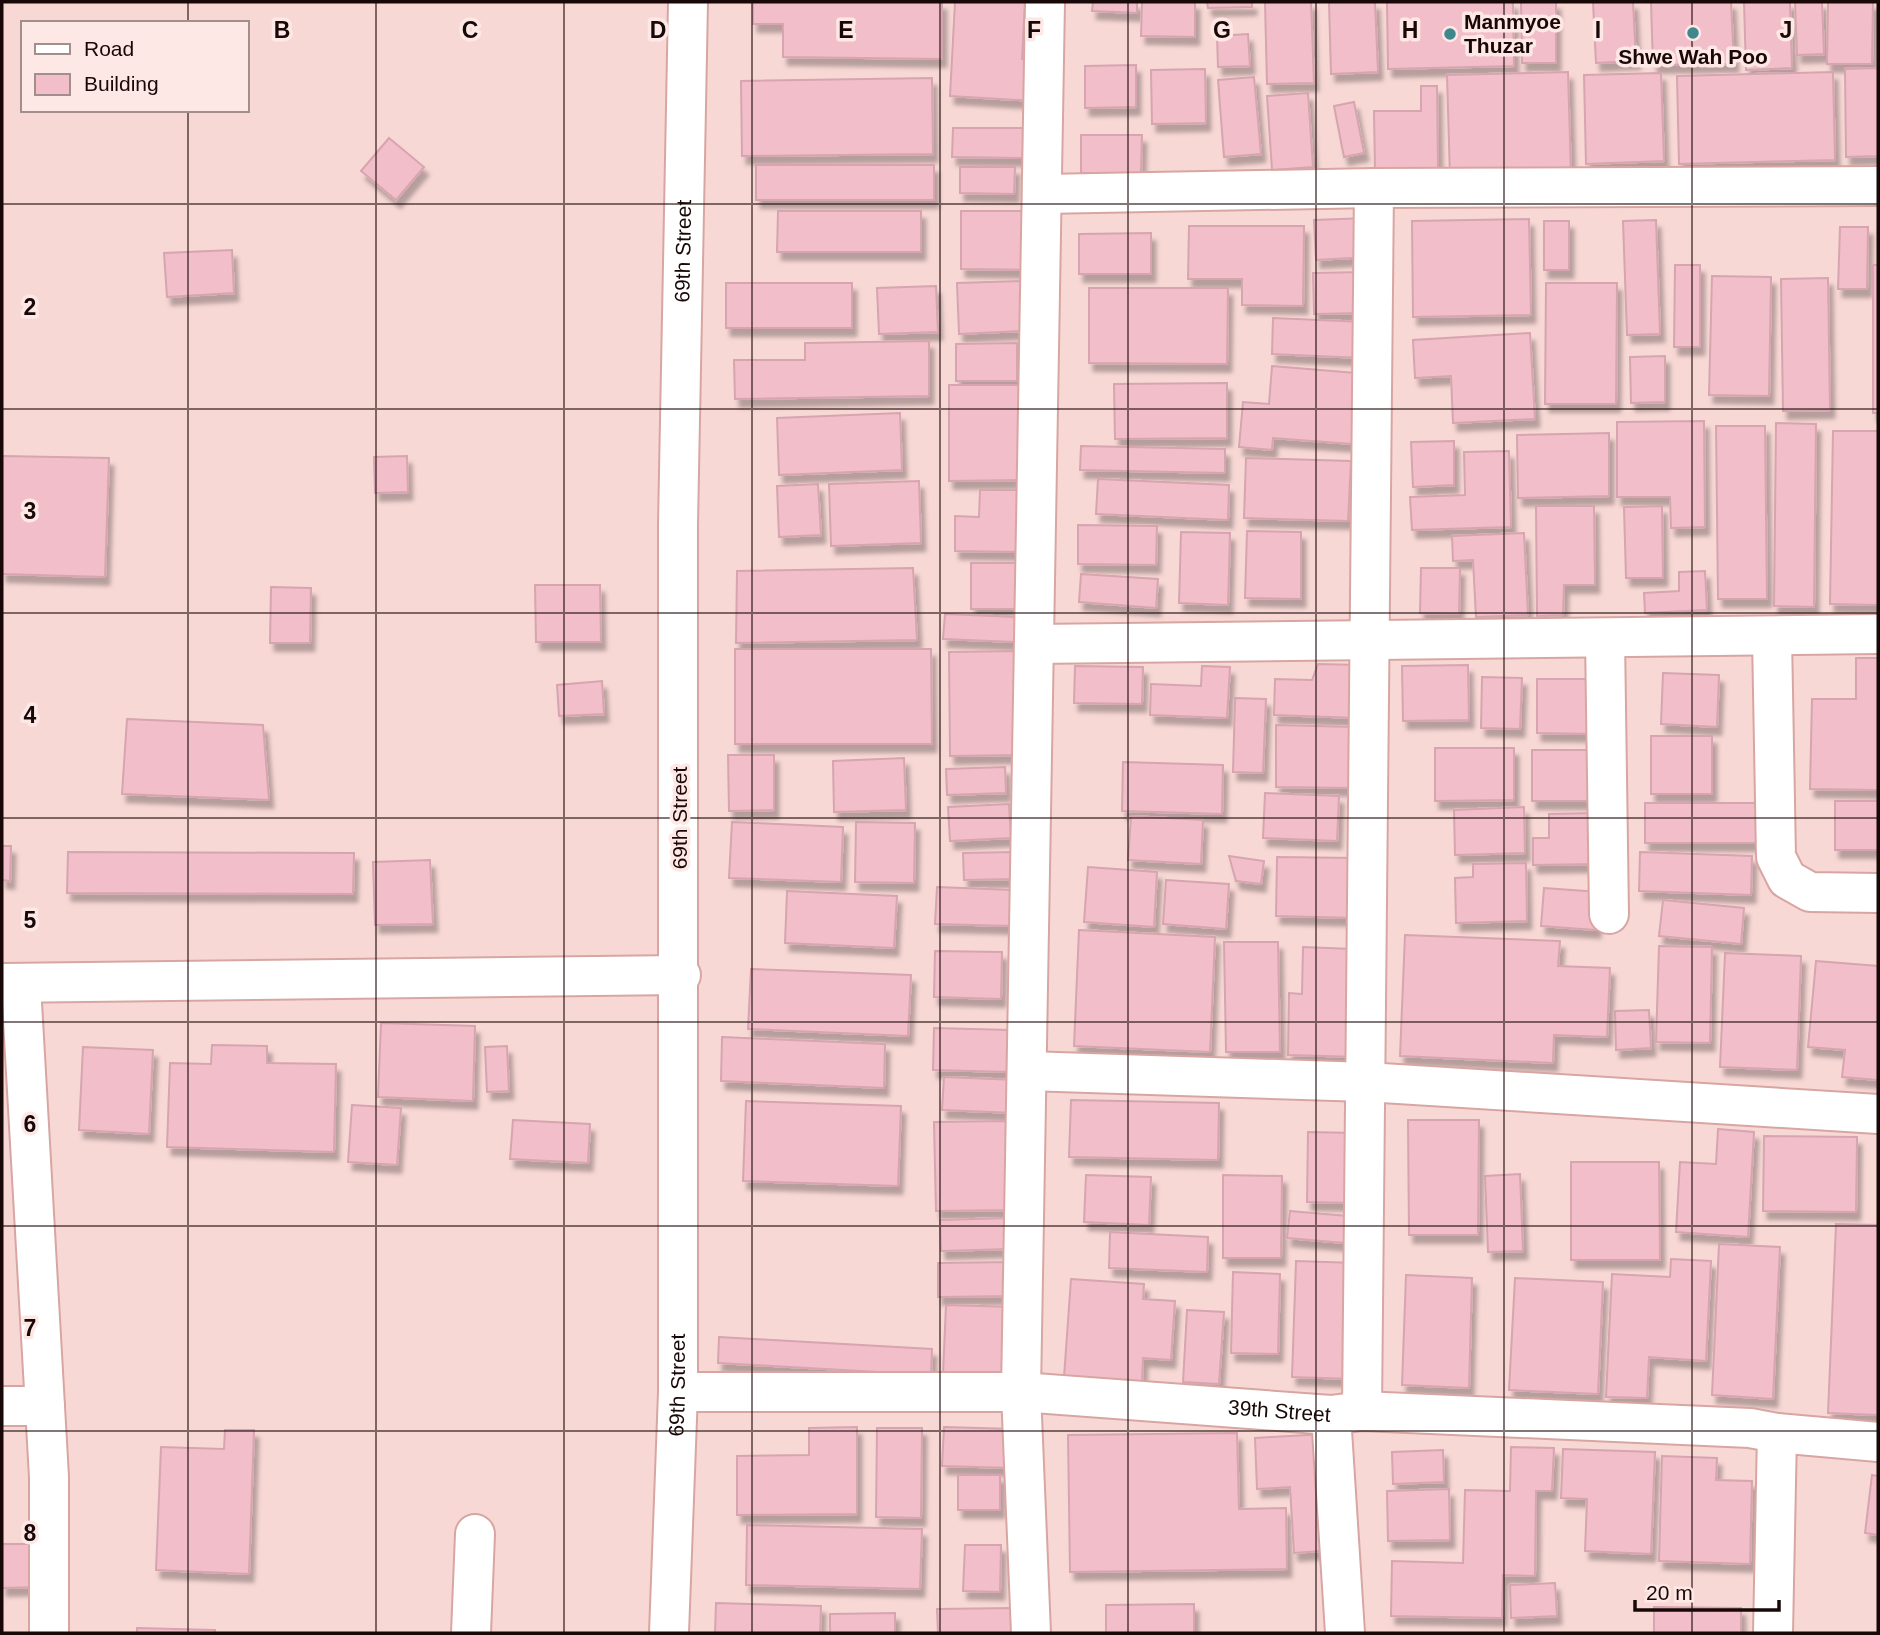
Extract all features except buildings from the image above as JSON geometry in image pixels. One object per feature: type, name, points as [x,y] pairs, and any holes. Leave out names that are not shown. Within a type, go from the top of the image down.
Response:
[{"type":"street","name":"69th Street","points":[[668,1633],[678,1392],[681,975],[678,525],[688,2]]},
{"type":"street","points":[[1031,1633],[1021,1392],[1045,2]]},
{"type":"street","points":[[1042,194],[1374,188],[1878,186]]},
{"type":"street","points":[[1345,1633],[1347,1413],[1366,1082],[1374,188]]},
{"type":"street","points":[[1034,644],[1878,634]]},
{"type":"street","points":[[1773,636],[1776,857],[1787,879],[1810,892],[1878,893]]},
{"type":"street","points":[[1605,638],[1609,914]]},
{"type":"street","points":[[49,1633],[50,1477],[11,984],[681,975]]},
{"type":"street","points":[[1027,1071],[1366,1082],[1878,1114]]},
{"type":"street","name":"39th Street","points":[[678,1392],[1021,1392],[1347,1413],[1750,1428],[1878,1442]]},
{"type":"street","points":[[2,1406],[45,1406]]},
{"type":"street","points":[[1773,1633],[1777,1433]]},
{"type":"street","points":[[471,1633],[475,1534]]},
{"type":"place","name":"Shwe Wah Poo","points":[[1693,33]]},
{"type":"place","name":"Manmyoe Thuzar","points":[[1450,34]]}]
